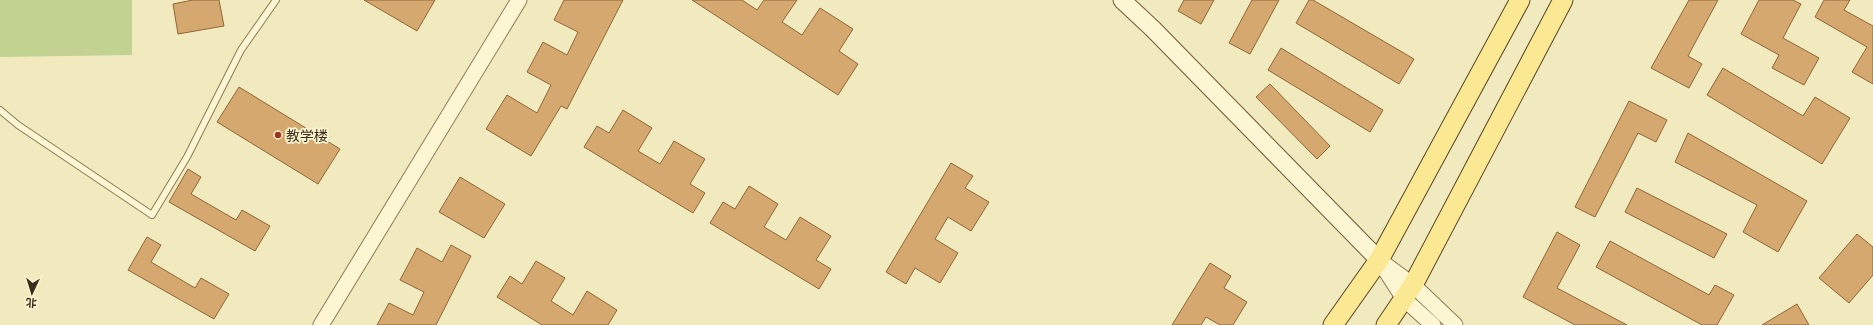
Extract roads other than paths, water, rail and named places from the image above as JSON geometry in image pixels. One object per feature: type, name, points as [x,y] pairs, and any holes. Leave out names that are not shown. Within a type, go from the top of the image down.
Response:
[{"type":"main road","points":[[1122,0],[1153,28],[1379,260]]},
{"type":"main road","points":[[1333,325],[1379,260],[1520,0]]},
{"type":"main road","points":[[1386,325],[1408,292],[1563,0]]},
{"type":"street","points":[[321,325],[519,0]]},
{"type":"street","points":[[1379,260],[1408,292],[1433,325]]},
{"type":"street","points":[[1408,292],[1456,325]]},
{"type":"lane","points":[[0,110],[18,125],[152,215],[188,157],[241,50],[276,0]]},
{"type":"place","name":"教学楼","points":[[278,135]]}]
